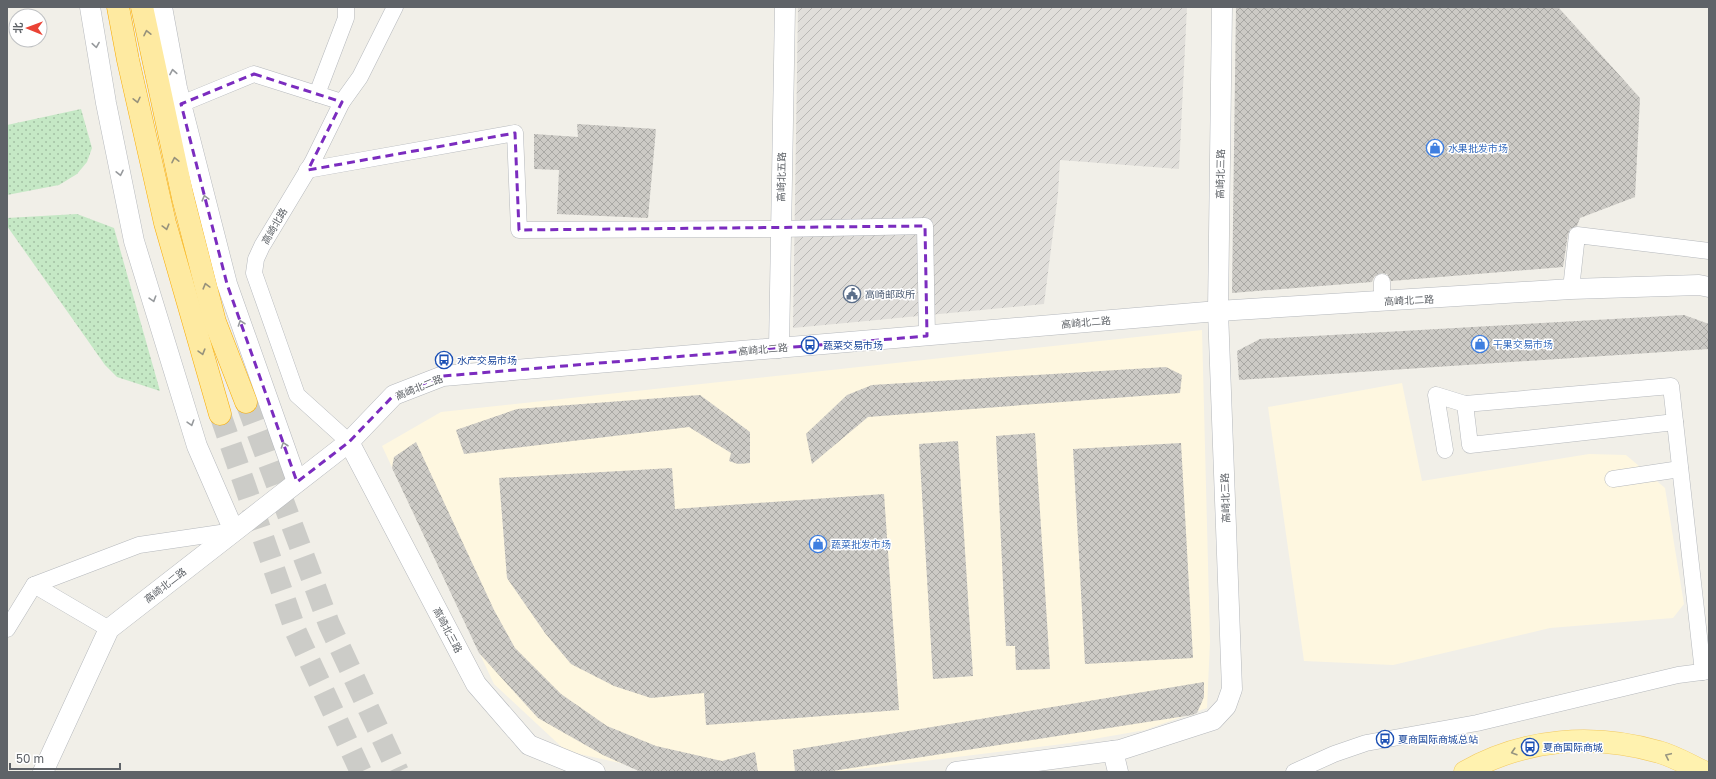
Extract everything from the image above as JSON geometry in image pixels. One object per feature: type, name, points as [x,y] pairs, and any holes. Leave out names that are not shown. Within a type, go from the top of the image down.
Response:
[{"type":"highway","points":[[118,7],[128,60],[165,223],[220,414]]},
{"type":"highway","points":[[142,7],[183,198],[215,322],[246,402]]},
{"type":"main road","points":[[1465,772],[1483,762],[1519,750],[1555,742],[1580,740],[1604,741],[1660,752],[1704,772]]},
{"type":"street","points":[[7,629],[34,585],[139,545],[234,531],[198,446],[134,241],[106,103],[90,7]]},
{"type":"street","points":[[162,7],[181,104],[227,284],[297,482]]},
{"type":"street","points":[[317,94],[346,18],[346,7]]},
{"type":"street","name":"高崎北路","points":[[348,442],[297,395],[254,273],[256,259],[262,246],[307,170],[342,102],[360,77],[395,7]]},
{"type":"street","name":"高崎北五路","points":[[779,348],[785,7]]},
{"type":"street","name":"高崎北三路","points":[[956,772],[1113,751],[1213,720],[1226,706],[1232,689],[1218,311],[1222,7]]},
{"type":"street","points":[[181,104],[254,74],[342,102]]},
{"type":"street","points":[[307,170],[515,133],[519,230],[780,229],[925,226],[927,336]]},
{"type":"street","points":[[1571,289],[1577,236],[1709,251]]},
{"type":"street","points":[[1382,282],[1382,301]]},
{"type":"street","name":"高崎北二路","points":[[43,772],[109,629],[348,442],[394,395],[443,376],[1218,311],[1571,289],[1699,285],[1709,287]]},
{"type":"street","points":[[1294,772],[1334,754],[1366,743],[1477,723],[1671,677],[1706,672],[1671,386],[1465,404],[1436,396],[1445,450]]},
{"type":"street","points":[[1465,404],[1470,445],[1675,422]]},
{"type":"street","name":"高崎北三路","points":[[348,442],[476,684],[529,745],[595,772]]},
{"type":"street","points":[[1613,479],[1680,469]]},
{"type":"street","points":[[34,585],[109,629]]},
{"type":"street","points":[[1113,751],[1118,772]]},
{"type":"highlighted area","points":[[254,74],[342,102],[308,170],[515,133],[519,230],[925,226],[927,336],[443,376],[394,395],[349,442],[297,482],[227,284],[181,104]]},
{"type":"shaded area","points":[[798,7],[1187,7],[1179,169],[1060,160],[1058,194],[1044,304],[793,328]]},
{"type":"shaded area","name":"蔬菜批发市场","points":[[1202,330],[1210,642],[1207,708],[1145,730],[1071,743],[835,772],[660,772],[566,751],[494,684],[382,446],[441,412]]},
{"type":"shaded area","points":[[1402,383],[1422,481],[1589,454],[1626,455],[1665,488],[1684,604],[1673,618],[1550,628],[1393,665],[1304,661],[1268,407]]},
{"type":"green space","points":[[81,109],[92,148],[87,162],[77,174],[59,185],[7,195],[7,125]]},
{"type":"green space","points":[[77,214],[114,228],[160,391],[117,377],[105,365],[7,226],[7,218]]},
{"type":"building","name":"水果批发市场","points":[[1236,7],[1558,7],[1640,98],[1635,197],[1580,218],[1577,226],[1570,229],[1568,234],[1563,267],[1391,281],[1387,274],[1382,273],[1374,277],[1372,282],[1232,293]]},
{"type":"building","points":[[577,124],[656,129],[648,218],[557,214],[559,170],[534,169],[534,134],[578,137]]},
{"type":"building","name":"干果交易市场","points":[[1684,315],[1709,324],[1709,349],[1239,380],[1237,351],[1260,339]]},
{"type":"building","points":[[1166,367],[1182,375],[1180,393],[868,417],[812,464],[806,434],[847,395],[872,385]]},
{"type":"building","points":[[700,395],[750,432],[750,463],[738,464],[729,461],[731,453],[689,427],[464,454],[456,430],[517,409]]},
{"type":"building","points":[[1035,433],[1050,669],[1016,670],[1015,646],[1006,646],[996,436]]},
{"type":"building","points":[[958,441],[973,676],[933,679],[919,444]]},
{"type":"building","points":[[416,442],[494,610],[515,648],[561,694],[607,726],[656,746],[722,761],[755,752],[758,772],[641,772],[603,755],[538,718],[479,653],[392,468],[394,457]]},
{"type":"building","points":[[1181,443],[1193,658],[1085,664],[1073,449]]},
{"type":"building","points":[[672,468],[675,509],[884,494],[899,710],[706,725],[704,693],[651,698],[614,686],[571,664],[545,633],[507,578],[499,478]]},
{"type":"building","points":[[1204,682],[1204,697],[1197,713],[1192,715],[826,772],[795,772],[793,750]]},
{"type":"tunnel","points":[[246,402],[329,624],[398,772]]},
{"type":"tunnel","points":[[220,414],[296,632],[361,772]]},
{"type":"place","name":"水果批发市场","points":[[1435,148]]},
{"type":"place","name":"高崎邮政所","points":[[852,294]]},
{"type":"place","name":"干果交易市场","points":[[1480,344]]},
{"type":"place","name":"蔬菜交易市场","points":[[810,345]]},
{"type":"place","name":"水产交易市场","points":[[444,360]]},
{"type":"place","name":"蔬菜批发市场","points":[[818,544]]},
{"type":"place","name":"夏商国际商城总站","points":[[1385,739]]},
{"type":"place","name":"夏商国际商城","points":[[1530,747]]}]
